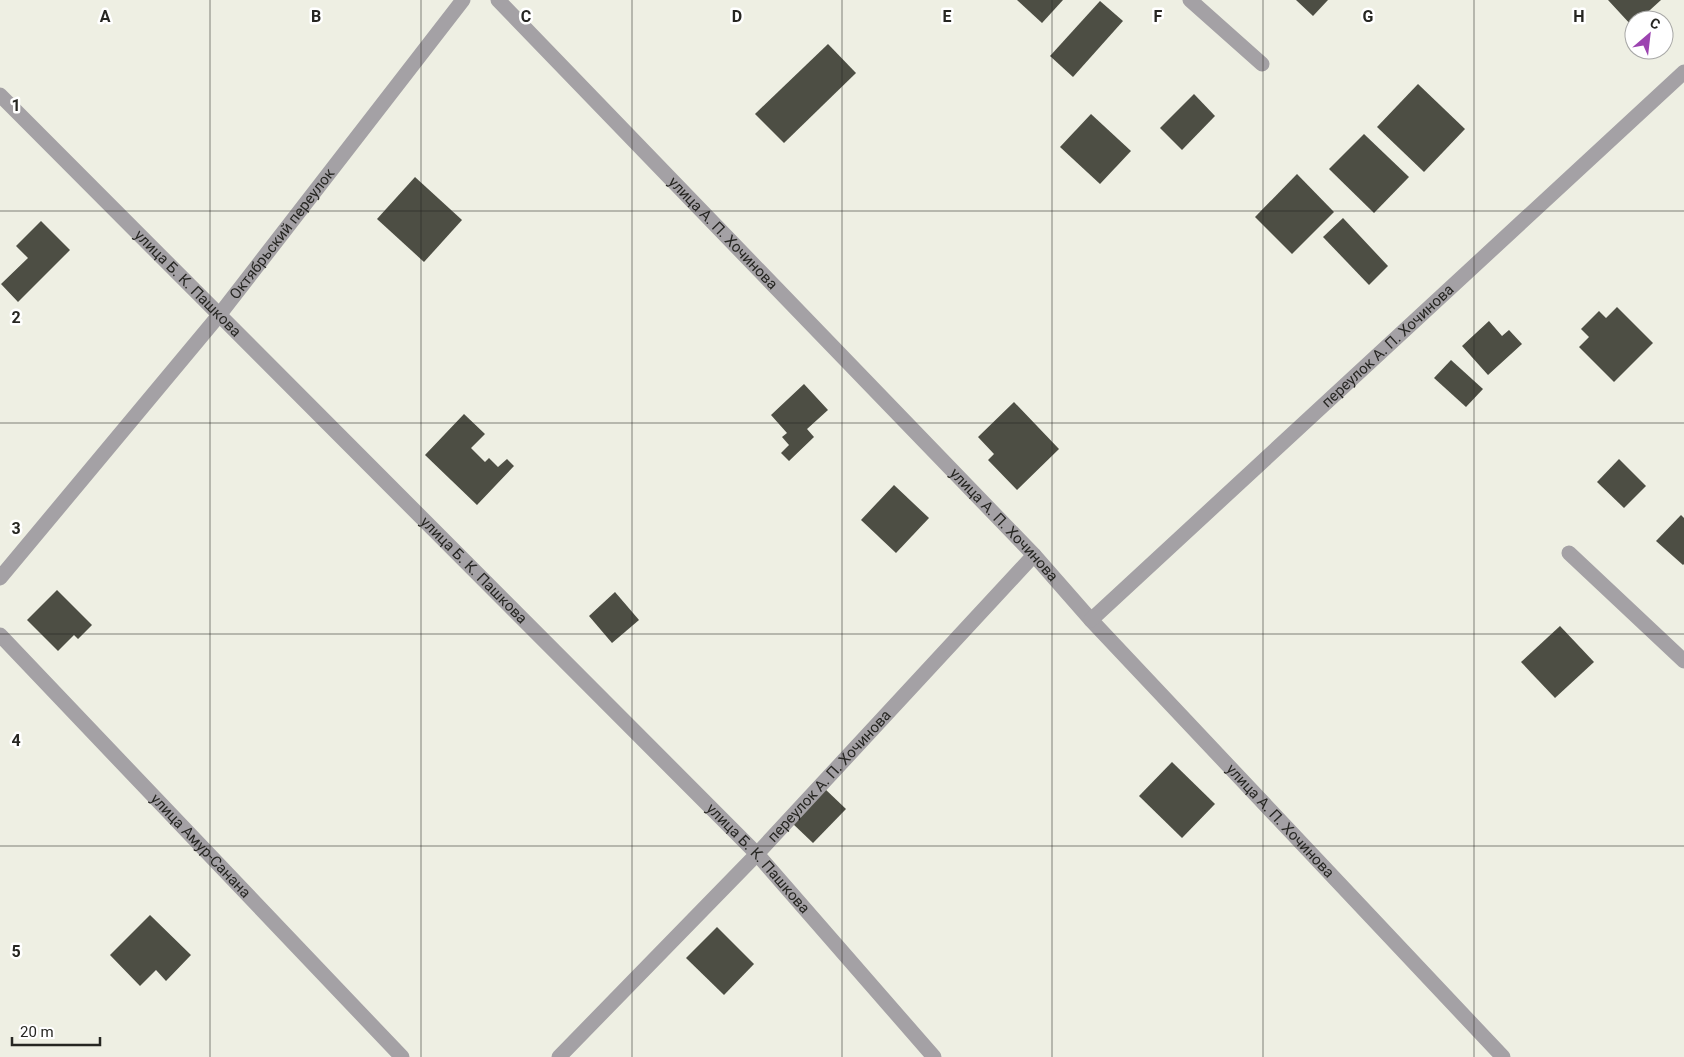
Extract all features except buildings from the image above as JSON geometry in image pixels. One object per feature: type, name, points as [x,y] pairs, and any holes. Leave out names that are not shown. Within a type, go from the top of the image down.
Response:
[{"type":"street","name":"Октябрьский переулок","points":[[0,578],[220,314],[463,0]]},
{"type":"street","name":"улица А. П. Хочинова","points":[[498,0],[1034,555],[1092,620],[1503,1057]]},
{"type":"street","points":[[1190,0],[1262,64]]},
{"type":"street","name":"переулок А. П. Хочинова","points":[[1092,620],[1684,72]]},
{"type":"street","name":"улица Б. К. Пашкова","points":[[0,95],[757,854],[934,1057]]},
{"type":"street","points":[[1569,553],[1684,661]]},
{"type":"street","name":"переулок А. П. Хочинова","points":[[559,1057],[757,854],[1034,555]]},
{"type":"street","name":"улица Амур-Санана","points":[[0,635],[402,1057]]}]
